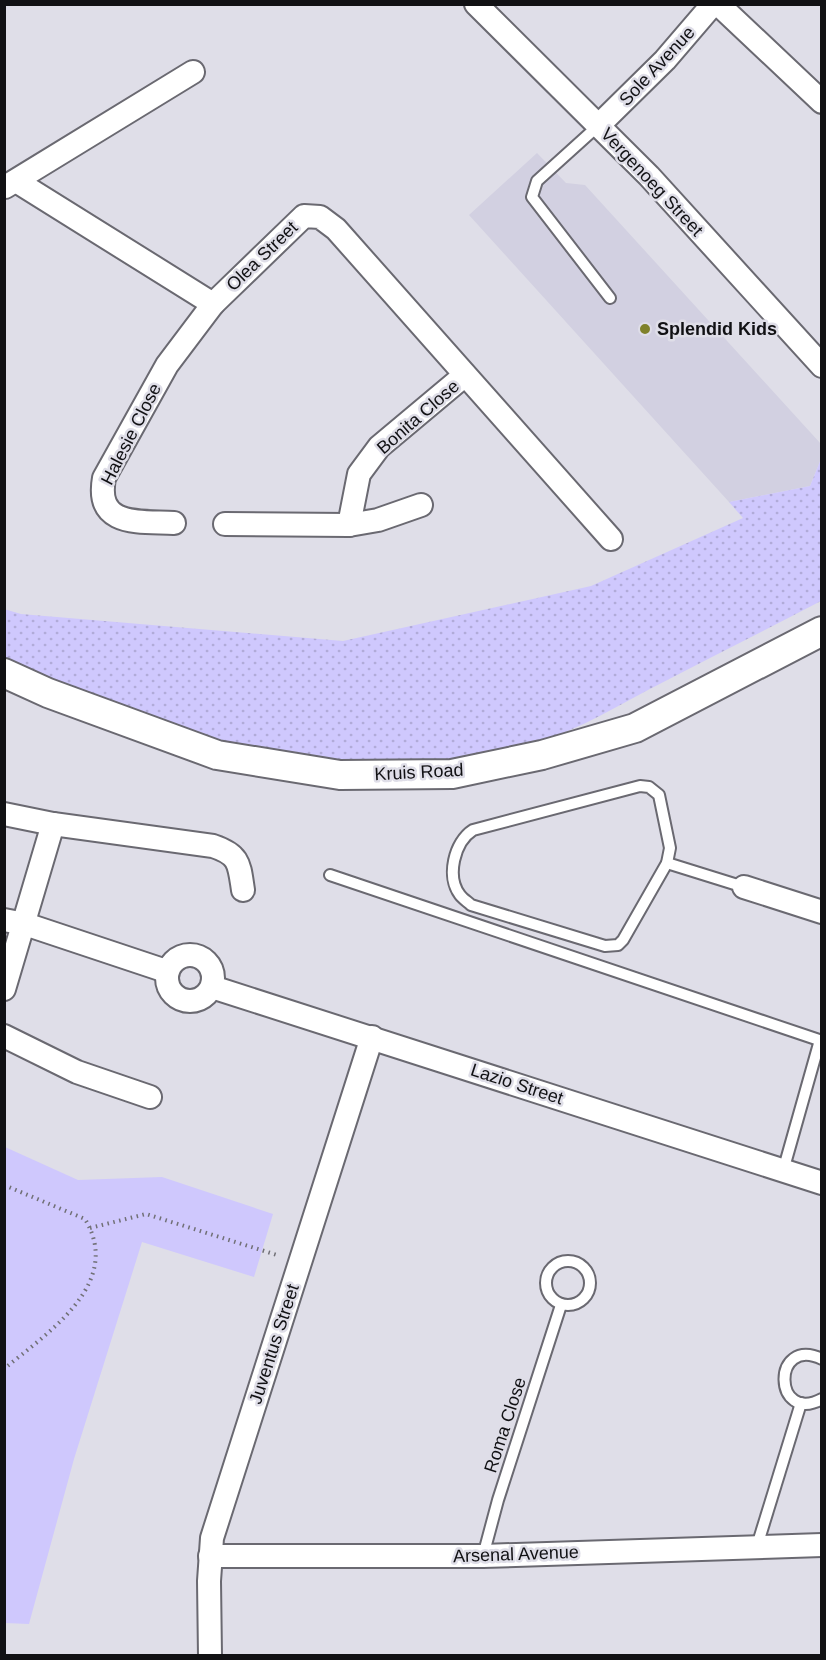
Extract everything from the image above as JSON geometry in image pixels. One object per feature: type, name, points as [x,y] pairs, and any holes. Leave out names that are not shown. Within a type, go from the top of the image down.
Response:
[{"type":"street","name":"Vergenoeg Street","points":[[476,4],[650,176],[822,366]]},
{"type":"street","name":"Sole Avenue","points":[[599,125],[665,60],[713,4]]},
{"type":"street","points":[[718,4],[822,102]]},
{"type":"street","name":"Olea Street","points":[[193,72],[10,185],[213,304],[304,216],[320,217],[336,229],[611,539]]},
{"type":"street","name":"Halesie Close","points":[[174,523],[124,520],[110,512],[104,503],[103,486],[129,429],[162,374],[213,304]]},
{"type":"street","name":"Bonita Close","points":[[349,525],[353,491],[358,474],[379,447],[465,375]]},
{"type":"street","points":[[225,524],[349,525],[378,520],[421,505]]},
{"type":"street","name":"Kruis Road","points":[[4,673],[48,693],[217,755],[340,775],[452,774],[542,755],[635,728],[822,631]]},
{"type":"street","points":[[4,814],[53,824],[224,850],[239,862],[243,890]]},
{"type":"street","points":[[4,989],[15,922],[53,824]]},
{"type":"street","points":[[744,887],[822,912]]},
{"type":"street","points":[[15,922],[166,972]]},
{"type":"street","points":[[198,954],[212,968],[212,987],[200,1000],[182,1001],[168,989],[166,972],[178,956],[198,954]]},
{"type":"street","name":"Lazio Street","points":[[212,987],[822,1183]]},
{"type":"street","points":[[4,1036],[77,1072],[150,1097]]},
{"type":"street","name":"Juventus Street","points":[[210,1656],[212,1538],[372,1037]]},
{"type":"street","name":"Arsenal Avenue","points":[[210,1556],[483,1556],[822,1545]]},
{"type":"lane","points":[[599,125],[537,181],[532,197],[610,298]]},
{"type":"lane","points":[[640,786],[649,787],[659,795],[669,848],[667,862],[623,940],[611,947],[471,905],[460,895],[453,881],[459,842],[473,830],[640,786]]},
{"type":"lane","points":[[667,862],[744,887]]},
{"type":"lane","points":[[330,875],[821,1041],[783,1171]]},
{"type":"lane","points":[[565,1260],[575,1261],[584,1266],[589,1275],[591,1284],[588,1294],[581,1302],[561,1305],[552,1299],[547,1291],[548,1272],[565,1260]]},
{"type":"lane","name":"Roma Close","points":[[483,1556],[498,1500],[561,1305]]},
{"type":"lane","points":[[822,1359],[814,1356],[795,1358],[784,1373],[786,1392],[801,1403],[811,1404],[822,1399]]},
{"type":"lane","points":[[757,1546],[801,1403]]},
{"type":"path","points":[[4,1185],[84,1219],[90,1228],[95,1254],[93,1277],[83,1295],[61,1321],[4,1369]]},
{"type":"path","points":[[90,1228],[146,1214],[300,1262]]},
{"type":"shaded area","name":"Splendid Kids","points":[[537,153],[566,183],[585,185],[821,444],[821,459],[810,486],[729,502],[469,215]]},
{"type":"shaded area","points":[[821,459],[821,601],[585,723],[546,739],[502,751],[411,762],[365,762],[273,751],[229,742],[162,723],[94,697],[5,658],[4,609],[21,614],[343,641],[591,586],[743,518],[729,502],[810,486]]},
{"type":"shaded area","points":[[5,1147],[78,1180],[162,1177],[273,1214],[254,1277],[142,1242],[74,1459],[29,1624],[5,1623]]},
{"type":"place","name":"Splendid Kids","points":[[645,329]]}]
